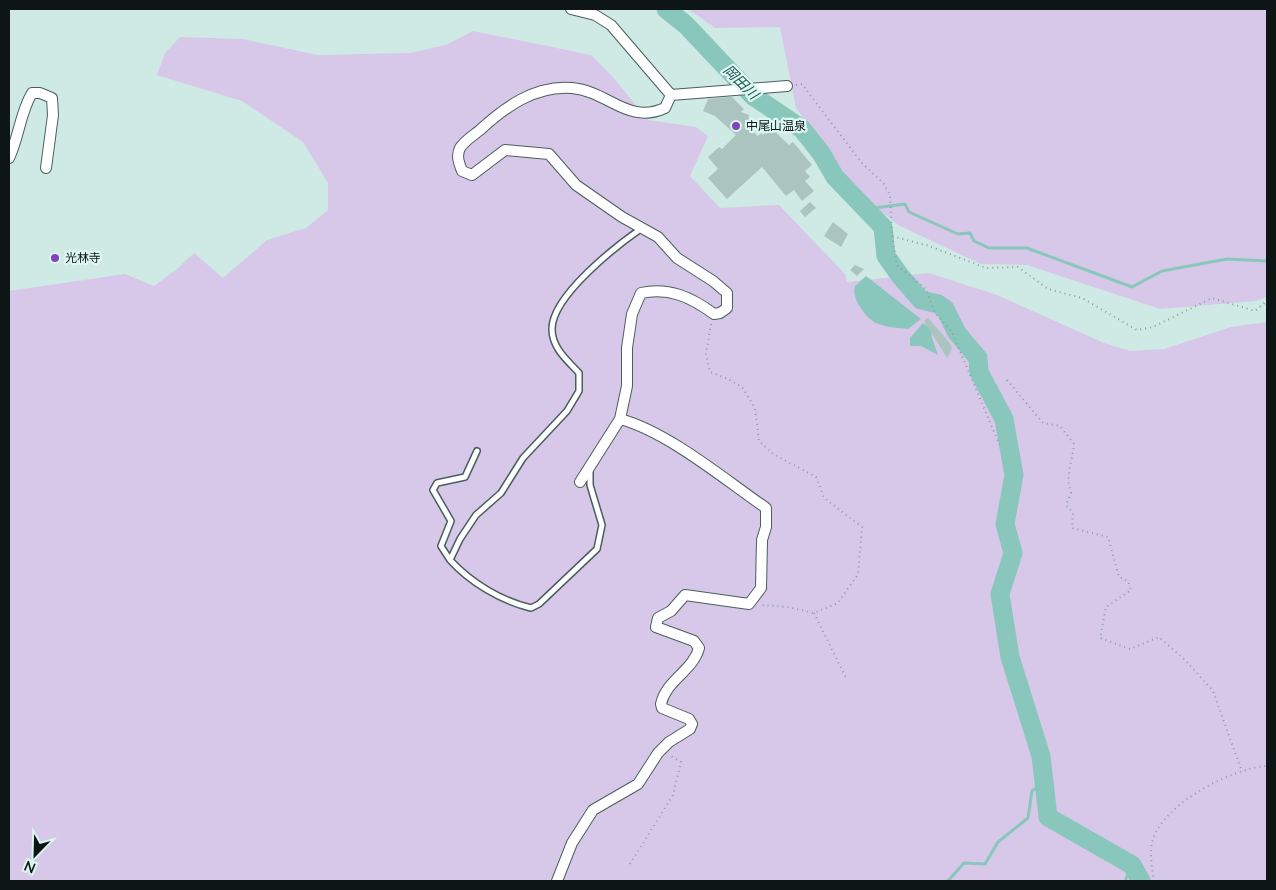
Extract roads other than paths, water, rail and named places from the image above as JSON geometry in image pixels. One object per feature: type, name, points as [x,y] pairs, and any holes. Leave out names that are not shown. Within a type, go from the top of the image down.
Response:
[{"type":"street","points":[[570,9],[595,14],[611,25],[671,95]]},
{"type":"street","points":[[671,95],[787,86]]},
{"type":"street","points":[[580,482],[620,419],[628,386],[626,348],[632,314],[641,293],[655,290],[683,294],[714,314],[720,313],[727,308],[727,293],[713,281],[677,258],[658,236],[622,217],[576,185],[548,154],[505,150],[472,175],[462,170],[458,159],[459,154],[466,141],[504,108],[544,90],[571,88],[593,92],[630,112],[647,114],[656,113],[666,108],[671,95]]},
{"type":"street","points":[[9,158],[15,145],[25,105],[32,93],[40,93],[52,98],[53,115],[46,168]]},
{"type":"street","points":[[557,881],[572,843],[593,810],[638,784],[660,751],[690,729],[692,724],[689,719],[662,708],[661,704],[672,682],[692,661],[699,648],[694,641],[661,630],[656,626],[656,621],[660,615],[671,610],[686,595],[749,604],[761,588],[762,540],[766,527],[766,508],[660,437],[631,422],[620,419]]},
{"type":"lane","points":[[450,560],[460,539],[476,515],[501,493],[523,458],[567,411],[579,391],[579,373],[558,350],[552,330],[554,315],[575,287],[612,248],[642,228]]},
{"type":"lane","points":[[477,451],[465,477],[437,483],[433,490],[451,521],[441,546],[450,560],[465,576],[518,605],[531,608],[538,604],[597,549],[602,525],[590,485],[590,466]]},
{"type":"waterway","name":"岡田川","points":[[666,9],[686,25],[753,96],[802,129],[821,153],[835,177],[883,227],[886,256],[901,277],[921,300],[938,304],[945,309],[957,333],[978,358],[979,372],[1004,419],[1014,475],[1005,524],[1013,553],[1000,594],[1010,657],[1041,756],[1048,817],[1132,865],[1141,881]]},
{"type":"waterway","points":[[867,209],[905,204],[909,212],[958,234],[970,233],[974,241],[989,248],[1027,248],[1132,287],[1162,271],[1227,259],[1267,261]]},
{"type":"waterway","points":[[948,881],[964,863],[985,864],[998,842],[1028,818],[1032,791],[1044,782]]},
{"type":"waterway","points":[[1125,881],[1132,865]]},
{"type":"place","name":"中尾山温泉","points":[[736,126]]},
{"type":"place","name":"光林寺","points":[[55,258]]}]
